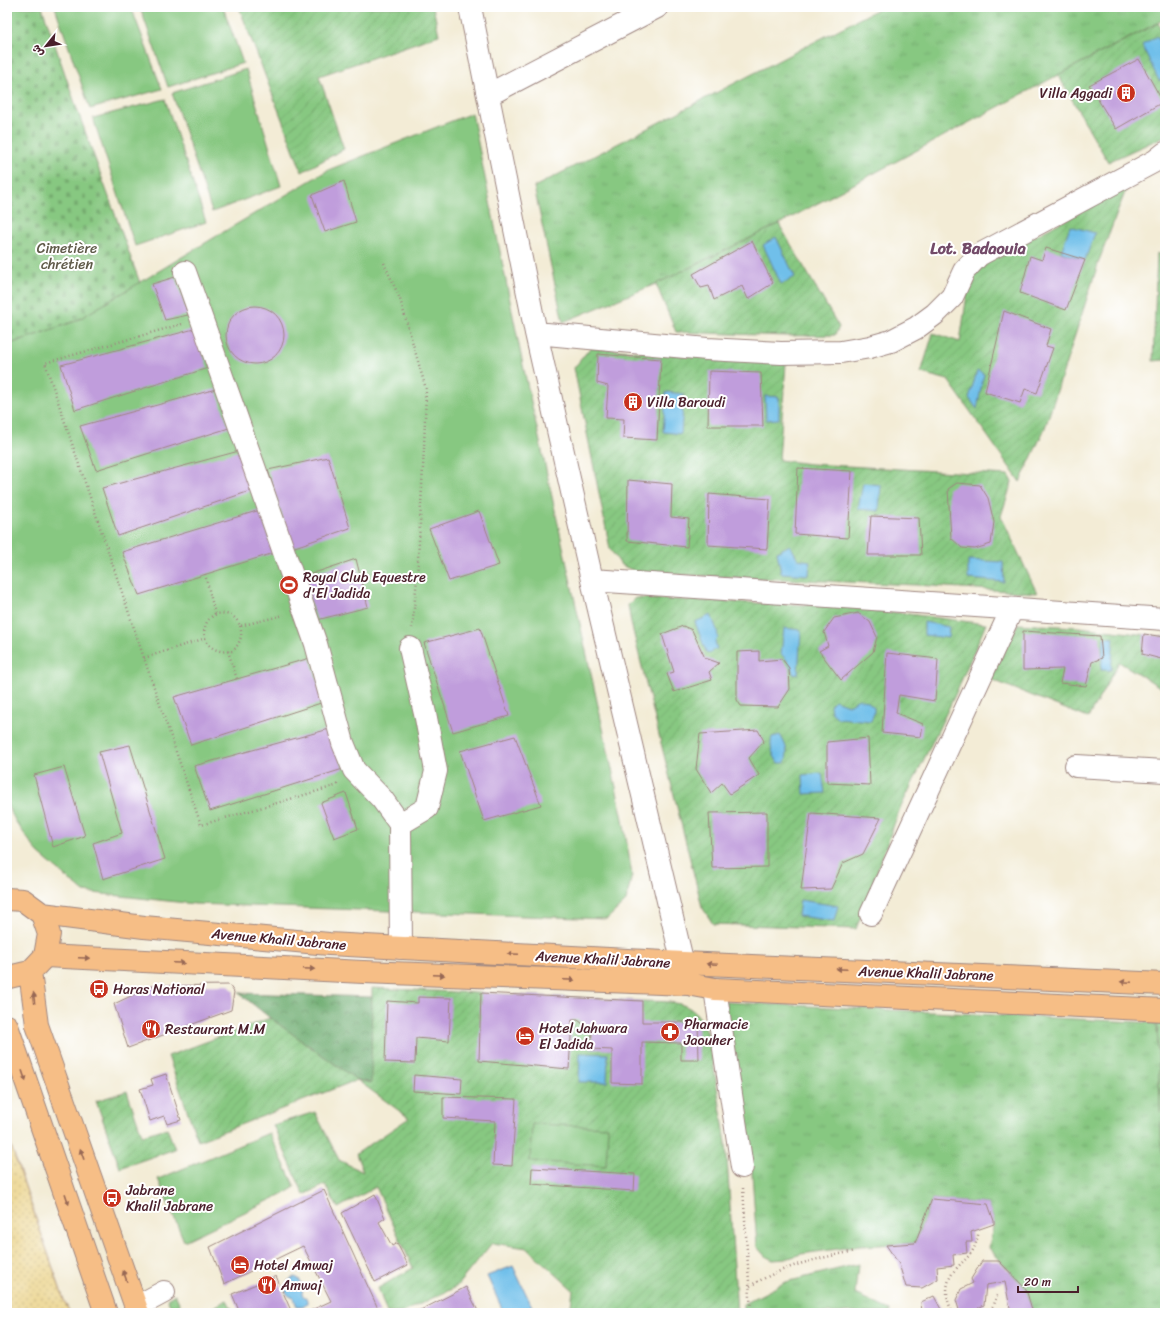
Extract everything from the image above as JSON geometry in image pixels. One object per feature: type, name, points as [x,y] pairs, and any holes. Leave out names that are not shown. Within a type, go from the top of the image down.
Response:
[{"type":"main road","points":[[7,899],[23,900],[42,914],[49,934],[45,956],[30,972],[7,977]]},
{"type":"main road","name":"Avenue Khalil Jabrane","points":[[42,914],[144,927],[329,944],[684,963],[1165,984]]},
{"type":"main road","name":"Avenue Khalil Jabrane","points":[[45,956],[363,972],[688,984],[715,989],[1165,1010]]},
{"type":"main road","points":[[30,972],[37,1025],[137,1310]]},
{"type":"main road","points":[[7,1026],[106,1313]]},
{"type":"street","points":[[470,7],[536,333],[592,580],[688,984]]},
{"type":"street","points":[[488,95],[657,7]]},
{"type":"street","points":[[536,333],[707,349],[781,353],[841,352],[870,347],[891,341],[916,328],[935,314],[952,297],[964,270],[979,255],[1154,161],[1165,153]]},
{"type":"street","points":[[185,272],[316,644],[343,743],[354,770],[382,798],[400,824],[401,948]]},
{"type":"street","points":[[592,580],[1165,619]]},
{"type":"street","points":[[871,914],[1012,609]]},
{"type":"street","points":[[400,824],[427,808],[436,771],[410,648]]},
{"type":"street","points":[[1076,766],[1165,771]]},
{"type":"street","points":[[715,989],[729,1122],[742,1167]]},
{"type":"street","points":[[137,1310],[164,1292]]},
{"type":"path","points":[[384,263],[400,299],[426,389],[417,571],[410,648]]},
{"type":"path","points":[[201,318],[45,363],[144,658],[202,825],[335,786],[354,770]]},
{"type":"path","points":[[205,574],[216,614]]},
{"type":"path","points":[[240,626],[304,610]]},
{"type":"path","points":[[216,614],[232,616],[237,619],[240,626],[242,633],[240,641],[233,651],[223,652],[215,650],[208,644],[205,626],[209,618],[216,614]]},
{"type":"path","points":[[144,658],[206,638]]},
{"type":"path","points":[[228,651],[237,679]]},
{"type":"path","points":[[742,1167],[751,1313]]},
{"type":"path","points":[[953,1313],[946,1295],[948,1283],[954,1270],[968,1258],[974,1248],[979,1232]]},
{"type":"path","points":[[750,1286],[788,1267],[818,1258],[855,1251]]},
{"type":"path","points":[[987,1313],[994,1305],[997,1295]]},
{"type":"green space","name":"Cimetière chrétien","points":[[7,7],[42,7],[140,283],[76,321],[7,345]]},
{"type":"green space","points":[[55,7],[131,7],[162,89],[90,109]]},
{"type":"green space","points":[[140,7],[223,7],[243,63],[168,87]]},
{"type":"green space","points":[[239,7],[433,7],[439,35],[319,76],[344,149],[302,172]]},
{"type":"green space","points":[[882,7],[1165,7],[1165,19],[779,224],[656,284],[563,322],[534,187]]},
{"type":"green space","points":[[1158,23],[1165,37],[1165,136],[1108,162],[1058,75]]},
{"type":"green space","points":[[246,69],[281,186],[212,212],[172,93]]},
{"type":"green space","points":[[165,99],[206,222],[135,246],[93,118]]},
{"type":"green space","name":"Royal Club Equestre d'El Jadida","points":[[472,113],[523,365],[623,819],[632,875],[626,901],[607,919],[195,904],[84,892],[38,853],[16,822],[7,805],[7,345],[76,321],[328,170]]},
{"type":"green space","points":[[1127,187],[1100,258],[1045,428],[1020,482],[948,380],[921,373],[933,333],[960,342],[969,280],[977,267]]},
{"type":"green space","points":[[779,224],[839,327],[835,335],[787,336],[676,332],[656,284]]},
{"type":"green space","points":[[1157,253],[1165,255],[1165,360],[1153,361]]},
{"type":"green space","points":[[590,348],[786,363],[779,460],[811,464],[1008,475],[1012,482],[1001,516],[1037,593],[916,585],[639,573],[621,565],[610,549],[574,368]]},
{"type":"green space","points":[[635,598],[854,607],[986,624],[955,695],[899,811],[856,929],[713,924],[702,907],[631,623],[628,605]]},
{"type":"green space","points":[[1018,624],[1078,627],[1165,637],[1165,690],[1119,662],[1088,718],[990,679]]},
{"type":"green space","points":[[372,988],[665,1002],[683,1005],[691,1009],[698,1015],[709,1037],[726,1143],[737,1313],[570,1313],[573,1290],[527,1248],[492,1243],[456,1287],[401,1313],[387,1313],[378,1288],[413,1268],[376,1187],[338,1208],[325,1185],[304,1195],[273,1125],[315,1112],[339,1160],[363,1172],[356,1154],[409,1118],[357,1080],[371,1083]]},
{"type":"green space","points":[[239,993],[372,997],[372,1083],[357,1080],[270,1018]]},
{"type":"green space","points":[[725,1002],[1157,1023],[1162,1155],[1165,1156],[1165,1313],[1033,1313],[1026,1289],[989,1248],[994,1221],[988,1204],[932,1199],[915,1243],[860,1246],[801,1254],[786,1259],[773,1260],[765,1256],[757,1247],[751,1159]]},
{"type":"green space","points":[[270,1018],[357,1080],[198,1141],[168,1056]]},
{"type":"green space","points":[[1157,1023],[1165,1023],[1165,1156],[1162,1155]]},
{"type":"green space","points":[[127,1091],[142,1135],[167,1128],[175,1149],[120,1168],[96,1101]]},
{"type":"green space","points":[[532,1124],[608,1127],[606,1166],[530,1161]]},
{"type":"green space","points":[[269,1133],[295,1187],[184,1241],[158,1179]]},
{"type":"green space","points":[[858,1264],[855,1294],[890,1310],[890,1313],[743,1313],[743,1304],[786,1282]]},
{"type":"green space","points":[[175,1294],[184,1313],[174,1313],[167,1299]]},
{"type":"green space","points":[[227,1300],[234,1313],[203,1313],[204,1312]]},
{"type":"sand","points":[[7,1134],[64,1300],[70,1313],[7,1313]]},
{"type":"water","points":[[1157,36],[1165,54],[1165,78],[1159,81],[1142,45]]},
{"type":"water","points":[[1070,226],[1095,233],[1085,260],[1061,252]]},
{"type":"water","points":[[776,237],[795,277],[781,284],[763,245]]},
{"type":"water","points":[[977,371],[984,374],[977,409],[969,398]]},
{"type":"water","points":[[666,392],[684,394],[681,434],[663,432]]},
{"type":"water","points":[[765,396],[779,397],[779,419],[766,420]]},
{"type":"water","points":[[863,483],[881,485],[879,511],[858,509]]},
{"type":"water","points":[[790,545],[798,559],[810,561],[809,575],[781,573],[777,552]]},
{"type":"water","points":[[968,560],[1003,562],[1004,582],[968,579]]},
{"type":"water","points":[[711,615],[717,630],[718,638],[715,641],[717,649],[713,650],[710,654],[706,652],[695,622]]},
{"type":"water","points":[[924,622],[949,627],[948,638],[924,635]]},
{"type":"water","points":[[784,628],[801,630],[798,675],[793,674],[790,665],[781,654]]},
{"type":"water","points":[[1104,637],[1114,638],[1111,670],[1101,670]]},
{"type":"water","points":[[859,699],[867,701],[874,707],[871,721],[838,718],[831,712],[830,705],[835,700],[848,705]]},
{"type":"water","points":[[780,735],[786,748],[787,755],[785,763],[778,763],[771,747],[772,737]]},
{"type":"water","points":[[822,773],[825,793],[804,794],[803,775]]},
{"type":"water","points":[[800,900],[838,906],[834,921],[798,916]]},
{"type":"water","points":[[580,1053],[608,1054],[607,1082],[579,1082]]},
{"type":"water","points":[[513,1266],[535,1313],[504,1313],[487,1276]]},
{"type":"water","points":[[295,1277],[299,1279],[303,1287],[302,1294],[307,1300],[307,1304],[303,1307],[297,1307],[294,1298],[285,1291],[288,1281]]},
{"type":"building","name":"Villa Aggadi","points":[[1139,59],[1163,102],[1116,129],[1089,85]]},
{"type":"building","points":[[344,181],[356,222],[325,232],[312,195]]},
{"type":"building","points":[[752,241],[773,283],[748,299],[742,286],[714,300],[709,286],[701,288],[693,274]]},
{"type":"building","points":[[1046,248],[1085,260],[1066,310],[1020,293],[1030,256],[1042,260]]},
{"type":"building","points":[[175,277],[188,315],[165,320],[152,284]]},
{"type":"building","points":[[249,306],[261,306],[276,314],[284,329],[284,341],[276,356],[261,364],[249,364],[234,356],[226,341],[226,329],[234,314]]},
{"type":"building","points":[[1004,311],[1051,329],[1046,346],[1053,348],[1037,393],[1025,389],[1020,403],[985,392]]},
{"type":"building","points":[[194,329],[208,368],[75,410],[61,365]]},
{"type":"building","name":"Villa Baroudi","points":[[598,354],[661,359],[657,440],[623,438],[624,419],[606,418],[608,386],[597,383]]},
{"type":"building","points":[[709,371],[761,373],[763,426],[708,426]]},
{"type":"building","points":[[216,389],[229,428],[96,470],[80,426]]},
{"type":"building","points":[[239,451],[253,490],[118,536],[102,488]]},
{"type":"building","points":[[328,457],[350,528],[292,548],[268,470]]},
{"type":"building","points":[[798,468],[852,471],[848,538],[795,534]]},
{"type":"building","points":[[628,480],[672,484],[671,517],[689,519],[687,547],[627,541]]},
{"type":"building","points":[[957,483],[980,485],[988,498],[994,522],[991,544],[975,549],[962,548],[951,538],[948,489]]},
{"type":"building","points":[[709,494],[770,499],[767,549],[708,545]]},
{"type":"building","points":[[260,510],[274,553],[139,595],[122,552]]},
{"type":"building","points":[[479,511],[499,565],[449,581],[429,529]]},
{"type":"building","points":[[871,516],[919,518],[921,555],[868,555]]},
{"type":"building","points":[[356,559],[368,607],[317,620],[302,577]]},
{"type":"building","points":[[858,613],[870,622],[877,637],[873,652],[841,680],[819,651],[828,646],[824,632],[834,618]]},
{"type":"building","points":[[683,626],[692,630],[705,658],[719,663],[709,672],[712,680],[674,692],[667,674],[674,672],[662,634]]},
{"type":"building","points":[[480,628],[509,716],[453,732],[424,643]]},
{"type":"building","points":[[1023,631],[1100,636],[1102,658],[1092,662],[1086,686],[1060,683],[1063,669],[1023,670]]},
{"type":"building","points":[[1144,634],[1165,637],[1165,660],[1142,654]]},
{"type":"building","points":[[759,651],[759,661],[782,659],[789,668],[790,689],[778,707],[741,706],[737,700],[737,652]]},
{"type":"building","points":[[887,653],[938,659],[935,701],[899,695],[896,713],[923,724],[921,737],[882,733]]},
{"type":"building","points":[[310,658],[324,702],[191,745],[174,697]]},
{"type":"building","points":[[333,728],[343,769],[210,811],[194,766]]},
{"type":"building","points":[[758,730],[764,741],[749,758],[759,775],[730,794],[722,783],[711,793],[696,769],[700,734]]},
{"type":"building","points":[[515,736],[541,805],[484,821],[460,751]]},
{"type":"building","points":[[868,738],[870,785],[827,783],[827,742]]},
{"type":"building","points":[[130,745],[165,859],[103,879],[93,843],[122,833],[99,752]]},
{"type":"building","points":[[64,767],[85,836],[53,847],[34,775]]},
{"type":"building","points":[[346,793],[358,829],[334,838],[321,803]]},
{"type":"building","points":[[767,812],[767,867],[712,868],[709,813]]},
{"type":"building","points":[[811,813],[881,818],[863,854],[843,863],[831,889],[801,890]]},
{"type":"building","name":"Restaurant M.M","points":[[229,985],[234,992],[231,1010],[128,1048],[114,1004],[152,986]]},
{"type":"building","name":"Hotel Jahwara El Jadida","points":[[481,993],[642,1001],[642,1022],[698,1022],[699,1060],[681,1060],[681,1043],[642,1042],[642,1084],[612,1083],[612,1050],[591,1049],[592,1031],[578,1020],[572,1020],[569,1069],[479,1061]]},
{"type":"building","points":[[418,997],[451,998],[449,1041],[416,1038],[415,1063],[385,1062],[387,1001],[418,1003]]},
{"type":"building","points":[[166,1074],[181,1120],[167,1124],[164,1116],[150,1121],[140,1089],[153,1085],[151,1079]]},
{"type":"building","points":[[414,1075],[462,1079],[461,1094],[413,1091]]},
{"type":"building","points":[[443,1097],[516,1099],[512,1166],[493,1165],[495,1121],[443,1118]]},
{"type":"building","points":[[532,1168],[635,1174],[634,1191],[531,1184]]},
{"type":"building","name":"Hotel Amwaj","points":[[324,1190],[380,1313],[305,1313],[331,1301],[303,1246],[224,1284],[210,1247]]},
{"type":"building","points":[[375,1194],[385,1218],[379,1222],[392,1246],[397,1243],[408,1265],[375,1282],[342,1213]]},
{"type":"building","points":[[932,1199],[988,1204],[994,1224],[971,1232],[972,1242],[966,1242],[967,1253],[953,1255],[954,1265],[937,1267],[938,1279],[922,1288],[906,1287],[899,1264],[886,1245],[915,1243]]},
{"type":"building","points":[[982,1261],[999,1261],[1026,1289],[1033,1313],[1011,1313],[1005,1282],[986,1285],[984,1305],[969,1313],[960,1313],[956,1300],[961,1289],[973,1283],[971,1279]]},
{"type":"building","name":"Amwaj","points":[[276,1276],[292,1313],[240,1313],[232,1294]]},
{"type":"building","points":[[466,1287],[479,1313],[415,1313]]},
{"type":"building","points":[[934,1296],[943,1313],[922,1313],[921,1302]]},
{"type":"place","name":"Villa Aggadi","points":[[1126,93]]},
{"type":"place","name":"Villa Baroudi","points":[[633,402]]},
{"type":"place","name":"Royal Club Equestre d'El Jadida","points":[[289,585]]},
{"type":"place","name":"Haras National","points":[[99,989]]},
{"type":"place","name":"Restaurant M.M","points":[[151,1029]]},
{"type":"place","name":"Pharmacie Jaouher","points":[[670,1032]]},
{"type":"place","name":"Hotel Jahwara El Jadida","points":[[525,1036]]},
{"type":"place","name":"Jabrane Khalil Jabrane","points":[[112,1198]]},
{"type":"place","name":"Hotel Amwaj","points":[[240,1265]]},
{"type":"place","name":"Amwaj","points":[[267,1285]]},
{"type":"district","name":"Lot. Badaouia","points":[[978,248]]}]
